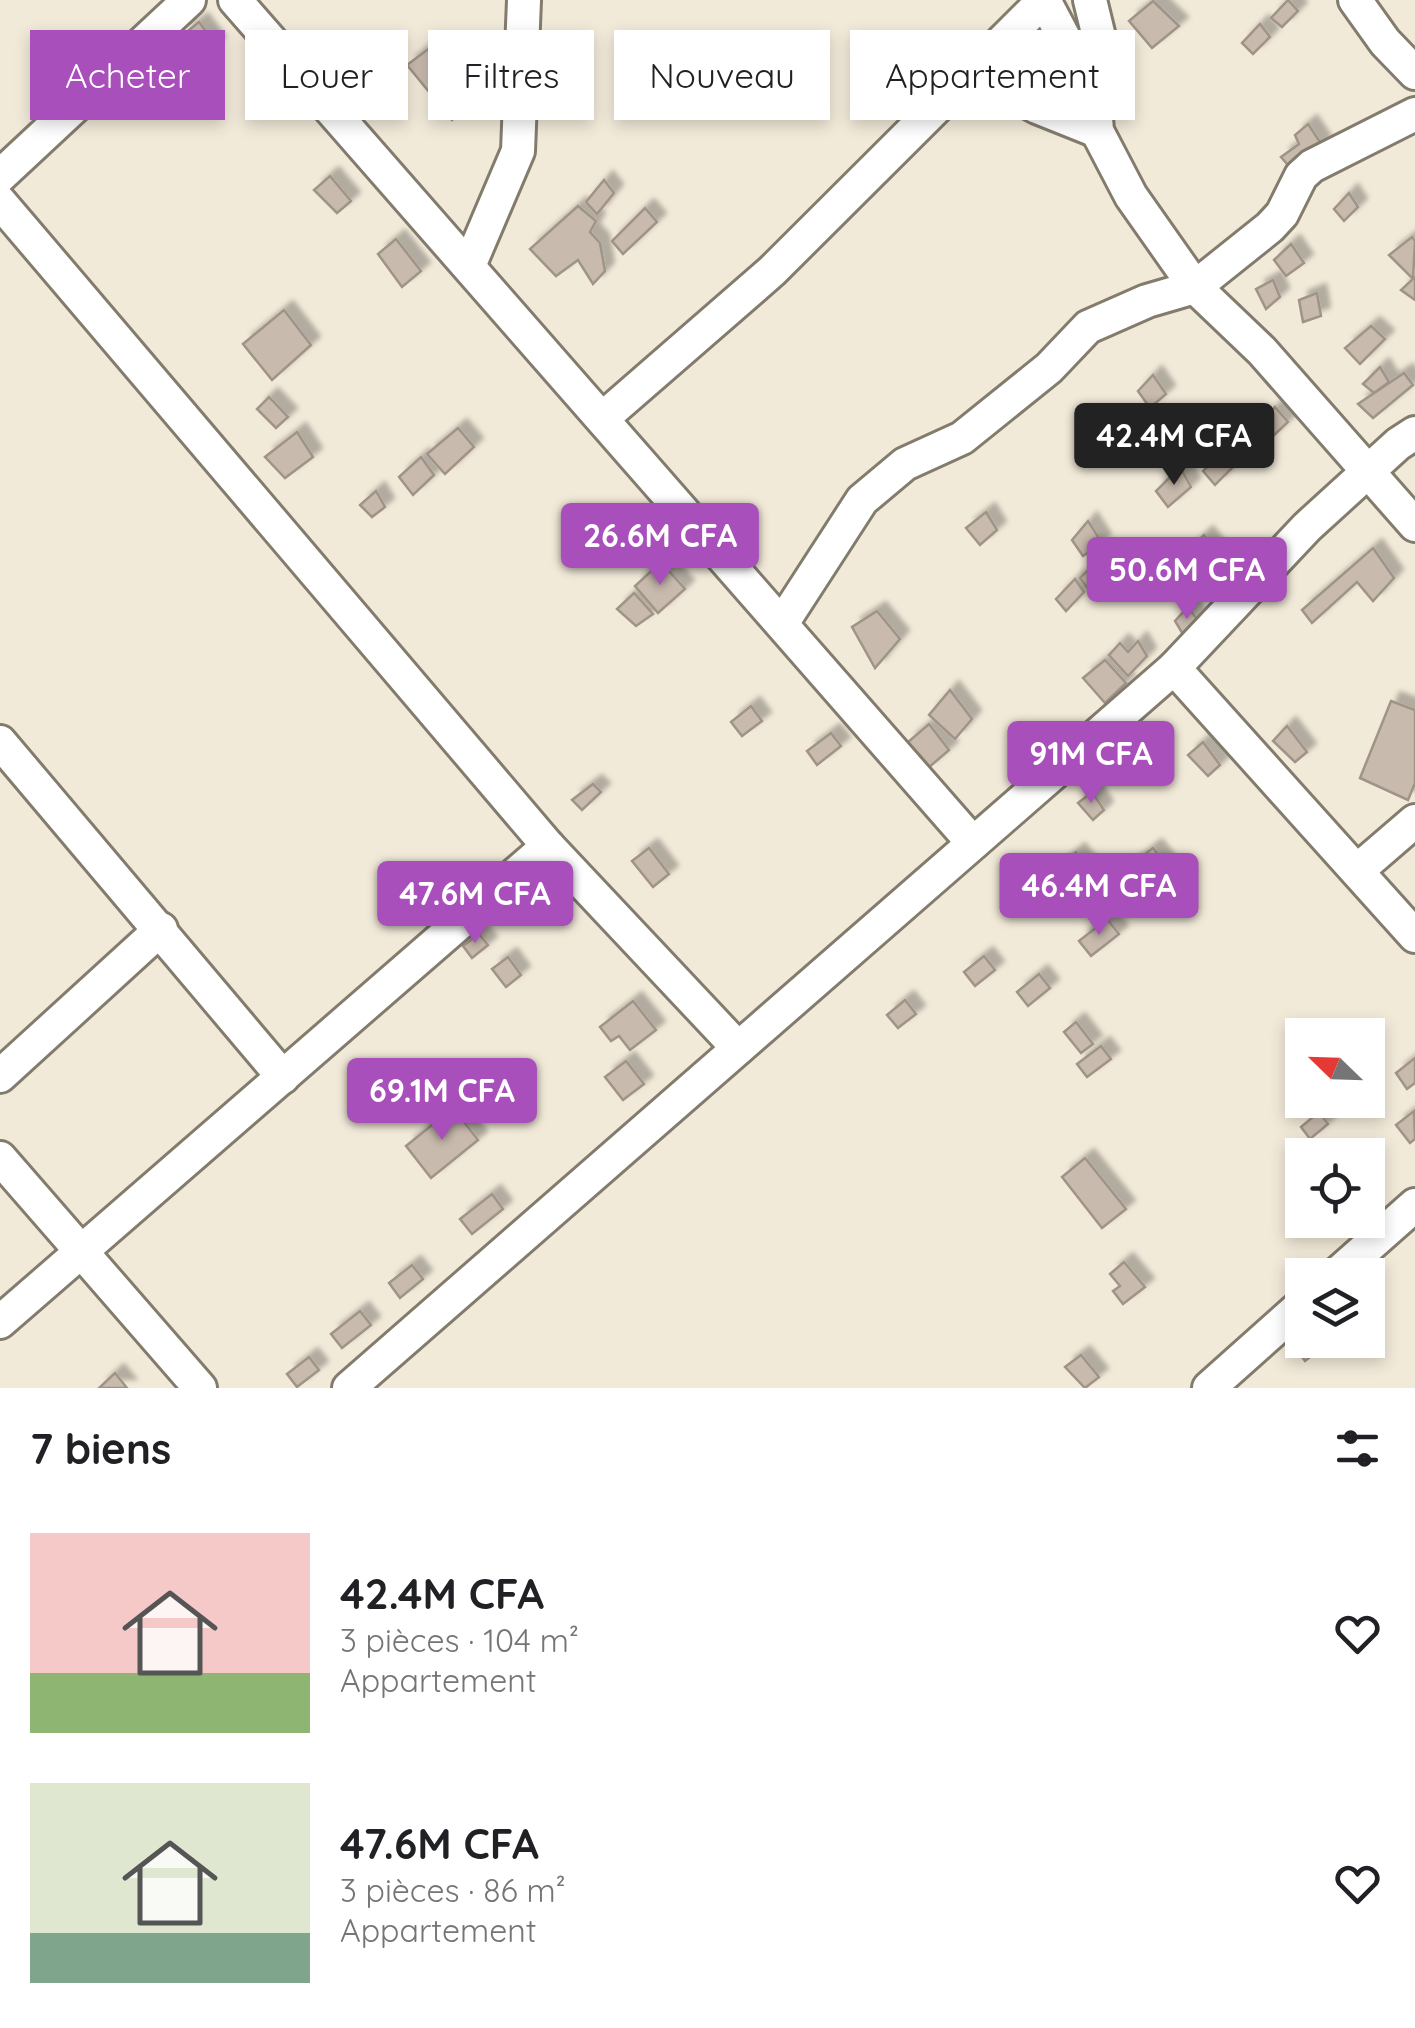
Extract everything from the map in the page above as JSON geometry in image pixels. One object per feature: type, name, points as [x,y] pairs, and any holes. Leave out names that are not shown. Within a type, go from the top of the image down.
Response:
[{"type":"street","points":[[0,176],[189,0]]},
{"type":"street","points":[[469,266],[518,152],[524,0]]},
{"type":"street","points":[[1013,30],[1044,0],[1060,30]]},
{"type":"street","points":[[1090,0],[1097,30]]},
{"type":"street","points":[[1355,0],[1415,73]]},
{"type":"street","points":[[243,2],[973,843]]},
{"type":"street","points":[[783,622],[862,500],[905,464],[962,438],[1049,368],[1088,327],[1147,301],[1195,287],[1270,227],[1282,214],[1300,176],[1312,166],[1415,114]]},
{"type":"street","points":[[604,418],[772,271],[922,120]]},
{"type":"street","points":[[1070,120],[1097,131]]},
{"type":"street","points":[[1097,120],[1097,131],[1131,196],[1195,287],[1262,351],[1415,525]]},
{"type":"street","points":[[0,202],[548,846],[738,1048]]},
{"type":"street","points":[[348,1388],[1174,668],[1308,526],[1415,433]]},
{"type":"street","points":[[1174,668],[1415,936]]},
{"type":"street","points":[[0,742],[162,929],[283,1077]]},
{"type":"street","points":[[1358,870],[1415,821]]},
{"type":"street","points":[[0,1322],[548,846]]},
{"type":"street","points":[[0,1076],[162,929]]},
{"type":"street","points":[[0,1158],[200,1388]]},
{"type":"street","points":[[1355,1258],[1415,1205]]},
{"type":"street","points":[[1209,1388],[1285,1320]]},
{"type":"building","points":[[1288,0],[1298,11],[1282,27],[1271,18]]},
{"type":"building","points":[[1153,1],[1179,26],[1152,48],[1129,21]]},
{"type":"building","points":[[199,22],[205,30],[189,30]]},
{"type":"building","points":[[1260,24],[1270,37],[1253,54],[1242,43]]},
{"type":"building","points":[[428,49],[428,91],[408,66]]},
{"type":"building","points":[[1308,124],[1322,145],[1293,171],[1281,157],[1299,144],[1295,135]]},
{"type":"building","points":[[330,176],[351,201],[337,213],[314,190]]},
{"type":"building","points":[[604,180],[614,193],[597,214],[586,202]]},
{"type":"building","points":[[1349,193],[1358,207],[1344,221],[1334,209]]},
{"type":"building","points":[[578,206],[596,221],[590,232],[600,243],[605,271],[593,284],[578,260],[556,276],[530,249]]},
{"type":"building","points":[[645,208],[657,222],[623,254],[612,241]]},
{"type":"building","points":[[1412,237],[1415,241],[1413,279],[1389,255]]},
{"type":"building","points":[[396,239],[421,271],[402,287],[378,254]]},
{"type":"building","points":[[1291,244],[1304,263],[1286,276],[1274,260]]},
{"type":"building","points":[[1415,277],[1415,300],[1401,290]]},
{"type":"building","points":[[1273,280],[1280,297],[1266,309],[1256,289]]},
{"type":"building","points":[[1317,293],[1321,316],[1303,322],[1299,300]]},
{"type":"building","points":[[284,310],[311,345],[272,380],[243,344]]},
{"type":"building","points":[[1371,326],[1385,339],[1360,364],[1345,348]]},
{"type":"building","points":[[1380,367],[1389,382],[1374,393],[1363,384]]},
{"type":"building","points":[[1404,373],[1413,385],[1373,418],[1358,404]]},
{"type":"building","points":[[1153,375],[1166,394],[1150,408],[1138,391]]},
{"type":"building","points":[[269,397],[288,417],[276,428],[257,409]]},
{"type":"building","points":[[1275,407],[1288,422],[1270,439],[1259,426]]},
{"type":"building","points":[[458,428],[474,447],[445,474],[427,454]]},
{"type":"building","points":[[297,432],[313,457],[285,478],[265,457]]},
{"type":"building","points":[[1239,433],[1251,448],[1236,462],[1225,452]]},
{"type":"building","points":[[1222,452],[1235,465],[1215,485],[1203,471]]},
{"type":"building","points":[[421,457],[434,475],[413,495],[399,477]]},
{"type":"building","points":[[1180,467],[1191,487],[1168,507],[1156,491]]},
{"type":"building","points":[[376,491],[385,507],[372,517],[360,505]]},
{"type":"building","points":[[986,512],[997,530],[980,545],[966,528]]},
{"type":"building","points":[[1088,521],[1102,543],[1083,556],[1072,540]]},
{"type":"building","points":[[1204,535],[1231,570],[1213,586],[1184,555]]},
{"type":"building","points":[[1373,548],[1394,578],[1373,601],[1357,582],[1312,623],[1302,610]]},
{"type":"building","points":[[661,562],[685,589],[658,613],[635,586]]},
{"type":"building","points":[[1093,565],[1101,577],[1088,589],[1080,578]]},
{"type":"building","points":[[1075,579],[1084,592],[1066,611],[1056,599]]},
{"type":"building","points":[[634,593],[653,614],[636,626],[617,609]]},
{"type":"building","points":[[1188,607],[1199,622],[1184,636],[1175,621]]},
{"type":"building","points":[[877,611],[900,639],[875,668],[852,627]]},
{"type":"building","points":[[1138,641],[1147,656],[1128,676],[1109,655],[1120,643],[1128,652]]},
{"type":"building","points":[[1105,660],[1126,683],[1105,703],[1083,678]]},
{"type":"building","points":[[950,690],[972,719],[955,739],[929,715]]},
{"type":"building","points":[[1391,701],[1415,710],[1415,783],[1408,800],[1360,778]]},
{"type":"building","points":[[751,706],[762,721],[742,736],[731,722]]},
{"type":"building","points":[[929,724],[949,750],[927,769],[907,743]]},
{"type":"building","points":[[1287,726],[1307,752],[1295,762],[1273,741]]},
{"type":"building","points":[[831,733],[841,746],[817,765],[807,751]]},
{"type":"building","points":[[1203,742],[1220,765],[1208,776],[1188,755]]},
{"type":"building","points":[[593,784],[601,792],[582,810],[572,800]]},
{"type":"building","points":[[1092,792],[1104,810],[1093,820],[1078,803]]},
{"type":"building","points":[[649,848],[669,874],[653,887],[632,861]]},
{"type":"building","points":[[1153,848],[1177,878],[1148,901],[1124,870]]},
{"type":"building","points":[[1076,852],[1087,866],[1064,883],[1054,870]]},
{"type":"building","points":[[1107,919],[1119,934],[1091,956],[1079,941]]},
{"type":"building","points":[[479,934],[488,945],[472,958],[463,946]]},
{"type":"building","points":[[984,956],[995,970],[975,986],[964,972]]},
{"type":"building","points":[[508,957],[521,975],[506,987],[492,969]]},
{"type":"building","points":[[1039,974],[1050,988],[1028,1006],[1017,992]]},
{"type":"building","points":[[905,1000],[916,1014],[898,1028],[887,1015]]},
{"type":"building","points":[[633,1001],[656,1030],[630,1050],[619,1036],[611,1041],[600,1027]]},
{"type":"building","points":[[1076,1022],[1093,1044],[1081,1053],[1064,1032]]},
{"type":"building","points":[[1101,1046],[1111,1059],[1087,1077],[1077,1064]]},
{"type":"building","points":[[1415,1058],[1415,1083],[1407,1089],[1396,1073]]},
{"type":"building","points":[[626,1061],[644,1084],[623,1100],[605,1077]]},
{"type":"building","points":[[453,1108],[478,1140],[431,1178],[406,1146]]},
{"type":"building","points":[[1414,1111],[1415,1139],[1410,1143],[1396,1125]]},
{"type":"building","points":[[1312,1118],[1324,1118],[1328,1124],[1311,1138],[1301,1127]]},
{"type":"building","points":[[1085,1158],[1126,1209],[1102,1228],[1062,1177]]},
{"type":"building","points":[[492,1194],[503,1209],[472,1234],[460,1219]]},
{"type":"building","points":[[1124,1262],[1145,1287],[1123,1304],[1113,1291],[1120,1286],[1110,1274]]},
{"type":"building","points":[[412,1265],[423,1279],[400,1298],[389,1283]]},
{"type":"building","points":[[360,1311],[371,1325],[342,1348],[331,1334]]},
{"type":"building","points":[[1081,1355],[1099,1377],[1085,1388],[1065,1367]]},
{"type":"building","points":[[309,1357],[319,1370],[297,1387],[287,1374]]},
{"type":"building","points":[[115,1373],[127,1388],[99,1388]]}]
